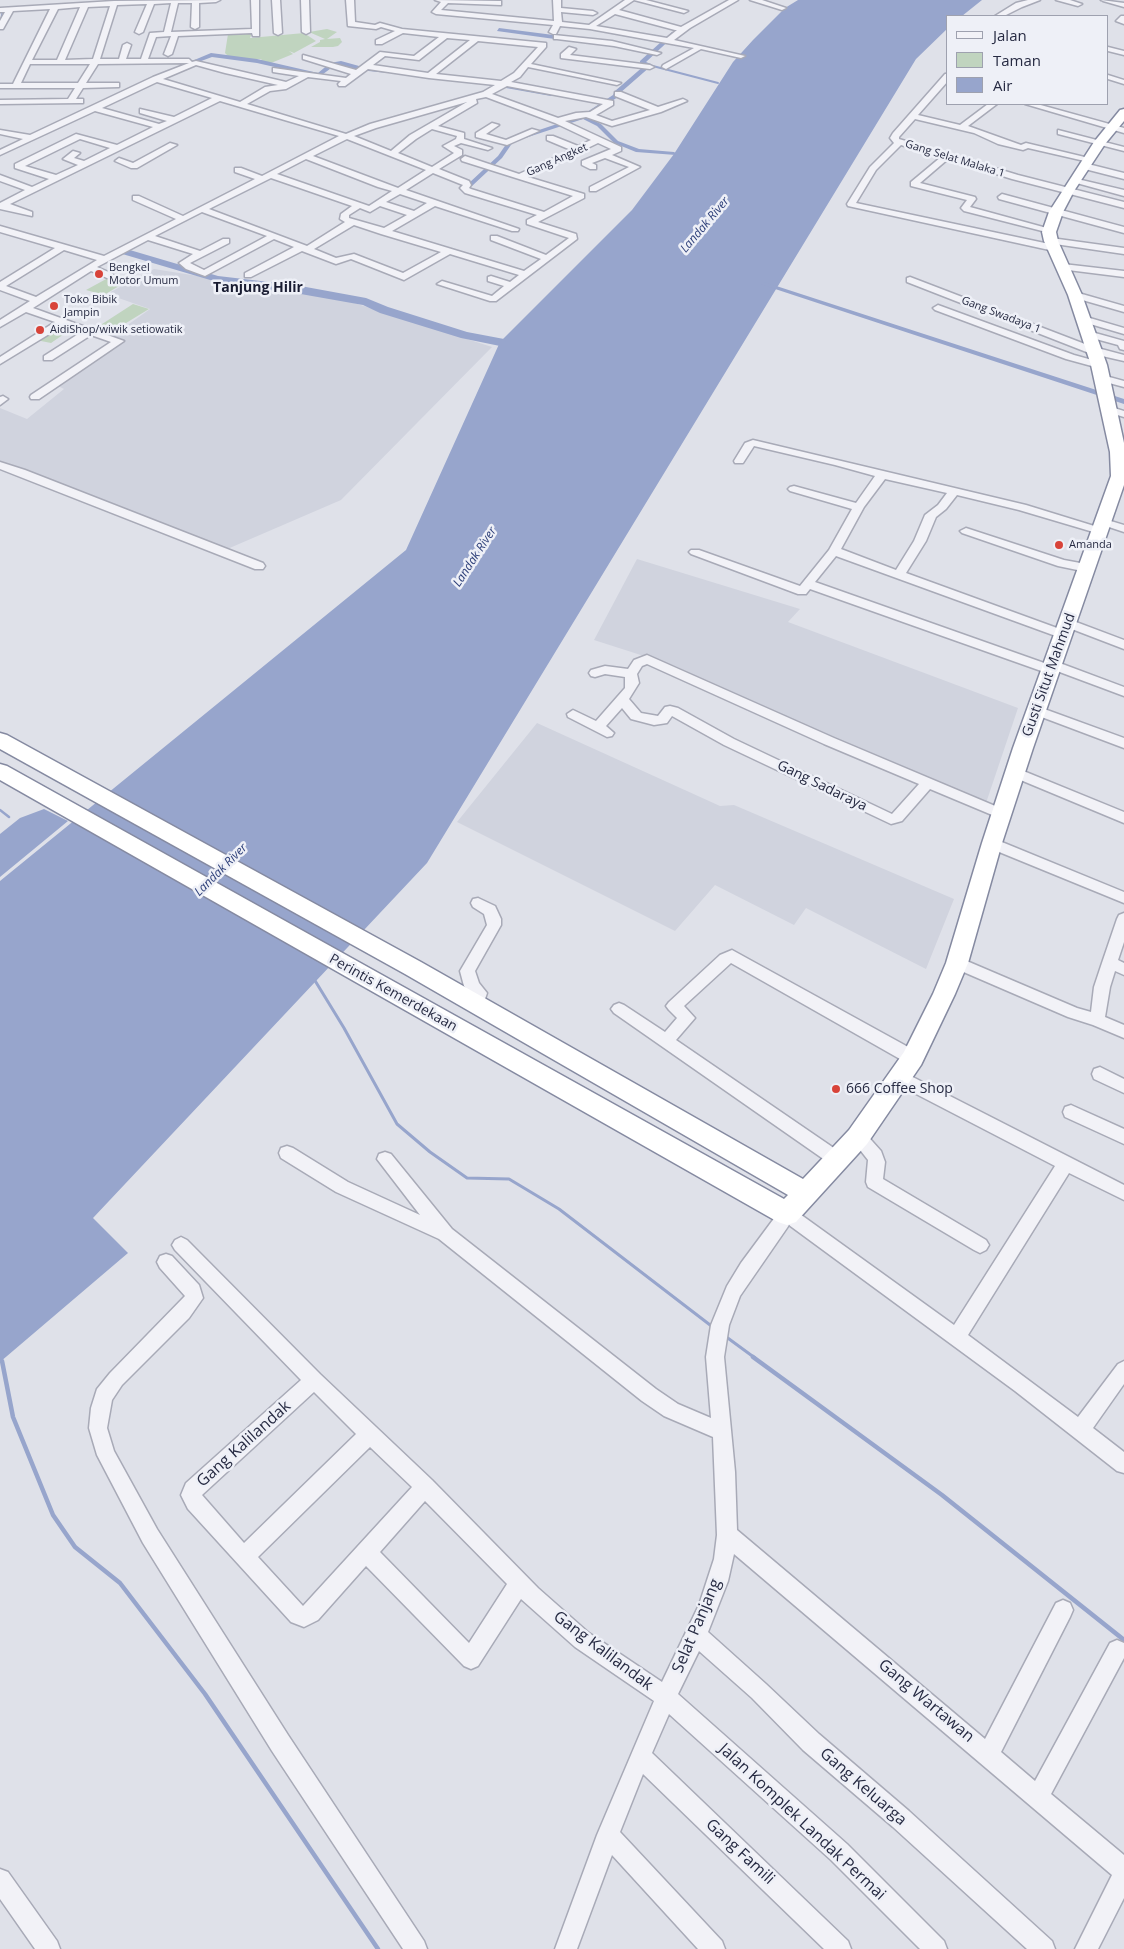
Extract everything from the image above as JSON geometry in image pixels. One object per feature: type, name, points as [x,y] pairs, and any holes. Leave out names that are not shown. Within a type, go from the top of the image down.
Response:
[{"type":"highway","points":[[1052,239],[1056,212],[1100,142],[1118,129],[1124,113]]},
{"type":"highway","name":"Gusti Situt Mahmud","points":[[787,1214],[858,1138],[913,1058],[957,963],[992,843],[1036,710],[1119,476],[1121,453],[1107,394],[1075,295],[1052,239]]},
{"type":"highway","points":[[7,743],[413,968],[806,1192]]},
{"type":"highway","name":"Perintis Kemerdekaan","points":[[0,771],[787,1214]]},
{"type":"highway","points":[[503,1055],[513,1026]]},
{"type":"street","points":[[36,8],[38,0]]},
{"type":"street","points":[[0,27],[6,10],[103,2],[216,0]]},
{"type":"street","points":[[144,61],[152,35],[176,33],[256,33],[256,0]]},
{"type":"street","points":[[276,0],[278,33]]},
{"type":"street","points":[[305,0],[306,32]]},
{"type":"street","points":[[350,0],[351,24],[380,26],[402,32],[445,36],[612,44],[632,46],[657,53]]},
{"type":"street","points":[[426,12],[439,0],[498,1],[495,39]]},
{"type":"street","points":[[445,0],[436,12],[497,18],[593,13],[576,25]]},
{"type":"street","points":[[392,154],[413,137],[502,85],[527,65],[550,40],[558,16],[557,0]]},
{"type":"street","points":[[590,27],[616,13],[630,0]]},
{"type":"street","points":[[637,0],[684,11]]},
{"type":"street","points":[[714,0],[727,1]]},
{"type":"street","points":[[648,64],[678,28],[734,0]]},
{"type":"street","points":[[754,0],[782,8]]},
{"type":"street","points":[[1002,15],[1019,5],[1036,0]]},
{"type":"street","points":[[1060,0],[1078,4]]},
{"type":"street","points":[[1105,0],[1124,5]]},
{"type":"street","points":[[139,32],[149,1]]},
{"type":"street","points":[[167,34],[177,1]]},
{"type":"street","points":[[195,27],[196,1]]},
{"type":"street","points":[[715,9],[727,1]]},
{"type":"street","points":[[71,101],[96,61],[115,3]]},
{"type":"street","points":[[60,62],[84,5]]},
{"type":"street","points":[[16,85],[55,7]]},
{"type":"street","points":[[440,20],[447,13]]},
{"type":"street","points":[[616,13],[678,28]]},
{"type":"street","points":[[558,16],[583,20]]},
{"type":"street","points":[[558,16],[576,25],[668,39],[741,56]]},
{"type":"street","points":[[668,39],[698,18]]},
{"type":"street","points":[[1124,18],[1120,21],[1124,22]]},
{"type":"street","points":[[610,30],[619,25]]},
{"type":"street","points":[[419,34],[430,26]]},
{"type":"street","points":[[379,42],[402,32]]},
{"type":"street","points":[[168,54],[176,33]]},
{"type":"street","points":[[276,70],[344,82],[384,54],[417,58],[445,36]]},
{"type":"street","points":[[429,76],[458,56],[477,38]]},
{"type":"street","points":[[122,61],[127,45]]},
{"type":"street","points":[[606,54],[568,48],[564,56],[666,66],[700,47]]},
{"type":"street","points":[[1109,51],[1124,53]]},
{"type":"street","points":[[306,57],[331,65],[362,69],[395,70],[502,85],[610,104],[587,115]]},
{"type":"street","points":[[395,70],[410,58]]},
{"type":"street","points":[[28,62],[189,61]]},
{"type":"street","points":[[0,153],[76,116],[95,104],[196,63],[287,85]]},
{"type":"street","points":[[527,65],[617,83]]},
{"type":"street","points":[[241,104],[268,89],[287,85],[306,75]]},
{"type":"street","points":[[1109,77],[1124,82]]},
{"type":"street","points":[[156,79],[346,136],[430,170],[466,182],[467,185],[464,188],[468,191],[546,215]]},
{"type":"street","points":[[0,86],[116,85]]},
{"type":"street","name":"Gang Selat Malaka 1","points":[[944,86],[894,138],[899,143],[1072,185]]},
{"type":"street","points":[[618,94],[658,110]]},
{"type":"street","points":[[0,324],[105,260],[183,218],[346,136],[396,116],[482,95]]},
{"type":"street","name":"Gang Angket","points":[[482,95],[562,123],[598,140]]},
{"type":"street","points":[[2,205],[219,98]]},
{"type":"street","points":[[0,102],[71,101],[95,104],[160,127]]},
{"type":"street","points":[[562,123],[576,115],[587,115],[612,124],[683,101]]},
{"type":"street","points":[[962,127],[992,105]]},
{"type":"street","points":[[1033,105],[1118,129]]},
{"type":"street","points":[[143,111],[174,120]]},
{"type":"street","points":[[76,116],[86,119]]},
{"type":"street","points":[[914,116],[962,127],[1019,147],[1023,148],[1026,144],[1124,176]]},
{"type":"street","points":[[479,135],[495,125]]},
{"type":"street","points":[[431,126],[460,135],[461,139],[487,150],[468,160],[520,177]]},
{"type":"street","points":[[50,129],[65,134]]},
{"type":"street","points":[[238,170],[267,177],[370,209],[459,153],[447,146],[468,134],[507,143],[535,131]]},
{"type":"street","points":[[0,132],[30,137]]},
{"type":"street","points":[[1061,132],[1124,148]]},
{"type":"street","points":[[56,178],[18,166],[79,136],[118,148]]},
{"type":"street","points":[[550,138],[579,150]]},
{"type":"street","points":[[593,168],[585,163],[618,149],[598,140]]},
{"type":"street","name":"Gang Angket","points":[[520,177],[598,140]]},
{"type":"street","points":[[899,143],[873,169],[851,204],[1124,251]]},
{"type":"street","points":[[0,145],[14,146]]},
{"type":"street","points":[[100,156],[134,166],[173,145]]},
{"type":"street","points":[[76,153],[67,159],[85,164]]},
{"type":"street","points":[[593,189],[636,167],[606,155]]},
{"type":"street","points":[[306,156],[398,190],[515,229]]},
{"type":"street","points":[[947,156],[914,184],[972,199],[965,208],[1052,239]]},
{"type":"street","points":[[120,161],[129,157]]},
{"type":"street","name":"Gang Angket","points":[[442,284],[492,298],[574,238],[530,222],[581,196],[520,177]]},
{"type":"street","points":[[0,178],[33,190]]},
{"type":"street","points":[[1072,185],[1124,194]]},
{"type":"street","points":[[1072,185],[1124,205]]},
{"type":"street","points":[[1002,197],[1124,230]]},
{"type":"street","points":[[136,198],[183,218]]},
{"type":"street","points":[[384,232],[435,202]]},
{"type":"street","points":[[379,203],[415,214]]},
{"type":"street","points":[[2,205],[29,214]]},
{"type":"street","points":[[358,206],[343,216],[344,219],[524,274]]},
{"type":"street","points":[[201,209],[336,261],[351,256],[404,276],[447,252]]},
{"type":"street","points":[[248,274],[305,248],[352,222]]},
{"type":"street","points":[[0,229],[105,260]]},
{"type":"street","points":[[226,241],[184,263],[205,273],[274,236]]},
{"type":"street","points":[[148,237],[201,254]]},
{"type":"street","points":[[494,238],[546,258]]},
{"type":"street","points":[[0,286],[62,247]]},
{"type":"street","points":[[1063,266],[1124,274]]},
{"type":"street","points":[[91,268],[110,276]]},
{"type":"street","points":[[491,279],[510,285]]},
{"type":"street","name":"Gang Swadaya 1","points":[[910,280],[1092,350],[1124,358]]},
{"type":"street","points":[[0,286],[37,301]]},
{"type":"street","points":[[1075,295],[1124,309]]},
{"type":"street","points":[[25,308],[119,341],[35,397]]},
{"type":"street","points":[[938,308],[1070,357],[1107,394],[1124,384]]},
{"type":"street","points":[[1083,319],[1124,331]]},
{"type":"street","points":[[0,361],[63,321]]},
{"type":"street","points":[[48,358],[90,331]]},
{"type":"street","points":[[1088,334],[1122,343],[1123,347]]},
{"type":"street","points":[[84,353],[96,357]]},
{"type":"street","points":[[739,461],[749,445],[753,443],[1043,513],[1102,526],[1124,528]]},
{"type":"street","points":[[0,466],[21,472],[259,566]]},
{"type":"street","points":[[806,590],[834,551],[860,507],[882,475]]},
{"type":"street","points":[[794,489],[860,507]]},
{"type":"street","points":[[899,575],[920,541],[931,515],[942,507],[955,491]]},
{"type":"street","points":[[966,531],[1062,563],[1087,568]]},
{"type":"street","points":[[834,551],[899,575],[1066,629],[1124,645]]},
{"type":"street","points":[[694,552],[1124,692]]},
{"type":"street","points":[[573,714],[602,730],[631,688],[633,683],[631,674],[638,663],[647,659],[829,741],[1002,814]]},
{"type":"street","points":[[595,673],[605,670],[631,674]]},
{"type":"street","name":"Gang Sadaraya","points":[[622,699],[634,713],[644,719],[659,722],[671,710],[891,819],[897,818],[928,783]]},
{"type":"street","points":[[1036,710],[1124,744]]},
{"type":"street","points":[[1016,773],[1124,818]]},
{"type":"street","points":[[992,843],[1124,898]]},
{"type":"street","points":[[477,1004],[478,994],[472,986],[468,971],[494,925],[494,919],[490,910],[478,903]]},
{"type":"street","points":[[1096,1020],[1102,987],[1124,919]]},
{"type":"street","points":[[666,1041],[687,1018],[674,1006],[725,959],[732,956],[913,1058]]},
{"type":"street","points":[[957,963],[1073,1013],[1124,1032]]},
{"type":"street","points":[[1109,963],[1124,969]]},
{"type":"street","points":[[619,1009],[838,1160]]},
{"type":"street","points":[[1100,1074],[1124,1086]]},
{"type":"street","points":[[899,1077],[1124,1193]]},
{"type":"street","points":[[1071,1112],[1124,1137]]},
{"type":"street","points":[[858,1138],[875,1156],[877,1162],[874,1182],[980,1245]]},
{"type":"street","points":[[287,1153],[356,1194],[446,1234]]},
{"type":"street","points":[[385,1159],[446,1234],[649,1395],[672,1410],[721,1431]]},
{"type":"street","points":[[956,1338],[1066,1163]]},
{"type":"street","points":[[787,1214],[1081,1430],[1124,1464]]},
{"type":"street","name":"Selat Panjang","points":[[566,1949],[640,1756],[696,1635],[718,1581],[724,1559],[727,1535],[715,1357],[720,1324],[733,1292],[747,1269],[787,1214]]},
{"type":"street","name":"Gang Kalilandak","points":[[182,1245],[314,1380],[425,1487],[519,1583],[582,1640],[666,1697]]},
{"type":"street","points":[[166,1262],[184,1279],[193,1291],[194,1298],[183,1312],[116,1379],[104,1395],[100,1408],[98,1428],[106,1455],[150,1536],[280,1743],[416,1949]]},
{"type":"street","points":[[1081,1430],[1102,1398],[1124,1370]]},
{"type":"street","name":"Gang Kalilandak","points":[[314,1380],[193,1490],[191,1495],[298,1615],[304,1617],[311,1613],[425,1487]]},
{"type":"street","points":[[244,1556],[369,1434]]},
{"type":"street","name":"Gang Wartawan","points":[[727,1535],[1124,1870]]},
{"type":"street","points":[[367,1553],[471,1659],[519,1583]]},
{"type":"street","points":[[988,1754],[1063,1610]]},
{"type":"street","name":"Gang Keluarga","points":[[696,1635],[759,1691],[812,1742],[908,1825],[1038,1943]]},
{"type":"street","points":[[1038,1797],[1117,1650]]},
{"type":"street","name":"Jalan Komplek Landak Permai","points":[[666,1697],[839,1852],[936,1949]]},
{"type":"street","name":"Gang Famili","points":[[640,1756],[840,1949]]},
{"type":"street","points":[[608,1836],[714,1949]]},
{"type":"street","points":[[1086,1949],[1124,1875]]},
{"type":"street","points":[[0,1880],[49,1949]]},
{"type":"shaded area","points":[[154,269],[342,299],[492,347],[341,500],[225,550],[0,469],[0,408],[27,419],[64,389],[56,385],[117,343],[108,339],[150,309],[107,294]]},
{"type":"shaded area","points":[[637,559],[800,609],[788,622],[1018,708],[985,806],[799,726],[675,666],[594,640]]},
{"type":"shaded area","points":[[537,723],[720,806],[734,805],[954,899],[926,969],[806,908],[794,925],[715,885],[675,931],[457,822]]},
{"type":"green space","points":[[327,29],[337,32],[327,39],[340,38],[342,42],[338,46],[333,47],[311,47],[320,42],[320,40],[325,39],[309,32]]},
{"type":"green space","points":[[252,33],[250,38],[304,33],[316,41],[294,53],[289,51],[293,54],[271,63],[259,61],[262,59],[229,57],[225,53],[228,34]]},
{"type":"green space","points":[[108,278],[124,283],[104,295],[86,290]]},
{"type":"green space","points":[[133,304],[149,309],[108,334],[103,332],[106,329],[99,326]]},
{"type":"green space","points":[[61,324],[73,328],[51,343],[36,340]]},
{"type":"water","name":"Landak River","points":[[798,0],[982,0],[963,15],[946,15],[946,30],[916,59],[427,863],[93,1218],[128,1253],[0,1362],[0,881],[406,550],[500,342],[632,210],[674,154],[733,62],[785,8]]},
{"type":"water","points":[[44,809],[68,821],[0,877],[0,834],[20,818]]},
{"type":"waterway","points":[[143,1],[172,0]]},
{"type":"waterway","points":[[0,19],[4,10],[17,9]]},
{"type":"waterway","points":[[499,30],[569,39]]},
{"type":"waterway","points":[[583,117],[616,96],[617,92],[649,65],[642,62],[674,33]]},
{"type":"waterway","points":[[183,66],[211,55],[257,61],[319,75],[332,64],[341,63],[359,68],[388,71]]},
{"type":"waterway","points":[[649,65],[718,83]]},
{"type":"waterway","points":[[491,84],[551,94]]},
{"type":"waterway","points":[[470,185],[500,157],[511,141],[583,117]]},
{"type":"waterway","points":[[583,117],[599,125],[616,142],[638,151],[674,154]]},
{"type":"waterway","points":[[123,251],[217,279],[295,289],[366,302],[384,310],[465,335],[500,342]]},
{"type":"waterway","points":[[762,283],[1124,402]]},
{"type":"waterway","points":[[0,810],[9,817]]},
{"type":"waterway","points":[[314,979],[344,1028],[397,1124],[430,1152],[467,1178],[509,1179],[559,1209],[714,1328]]},
{"type":"waterway","points":[[725,1336],[755,1358]]},
{"type":"waterway","points":[[753,1357],[942,1495],[1124,1640]]},
{"type":"waterway","points":[[2,1361],[13,1417],[53,1515],[75,1547],[120,1583],[205,1694],[378,1949]]},
{"type":"place","name":"Bengkel Motor Umum","points":[[99,274]]},
{"type":"place","name":"Toko Bibik Jampin","points":[[54,306]]},
{"type":"place","name":"AidiShop/wiwik setiowatik","points":[[40,330]]},
{"type":"place","name":"Amanda","points":[[1059,545]]},
{"type":"place","name":"666 Coffee Shop","points":[[836,1089]]},
{"type":"district","name":"Tanjung Hilir","points":[[258,288]]}]
